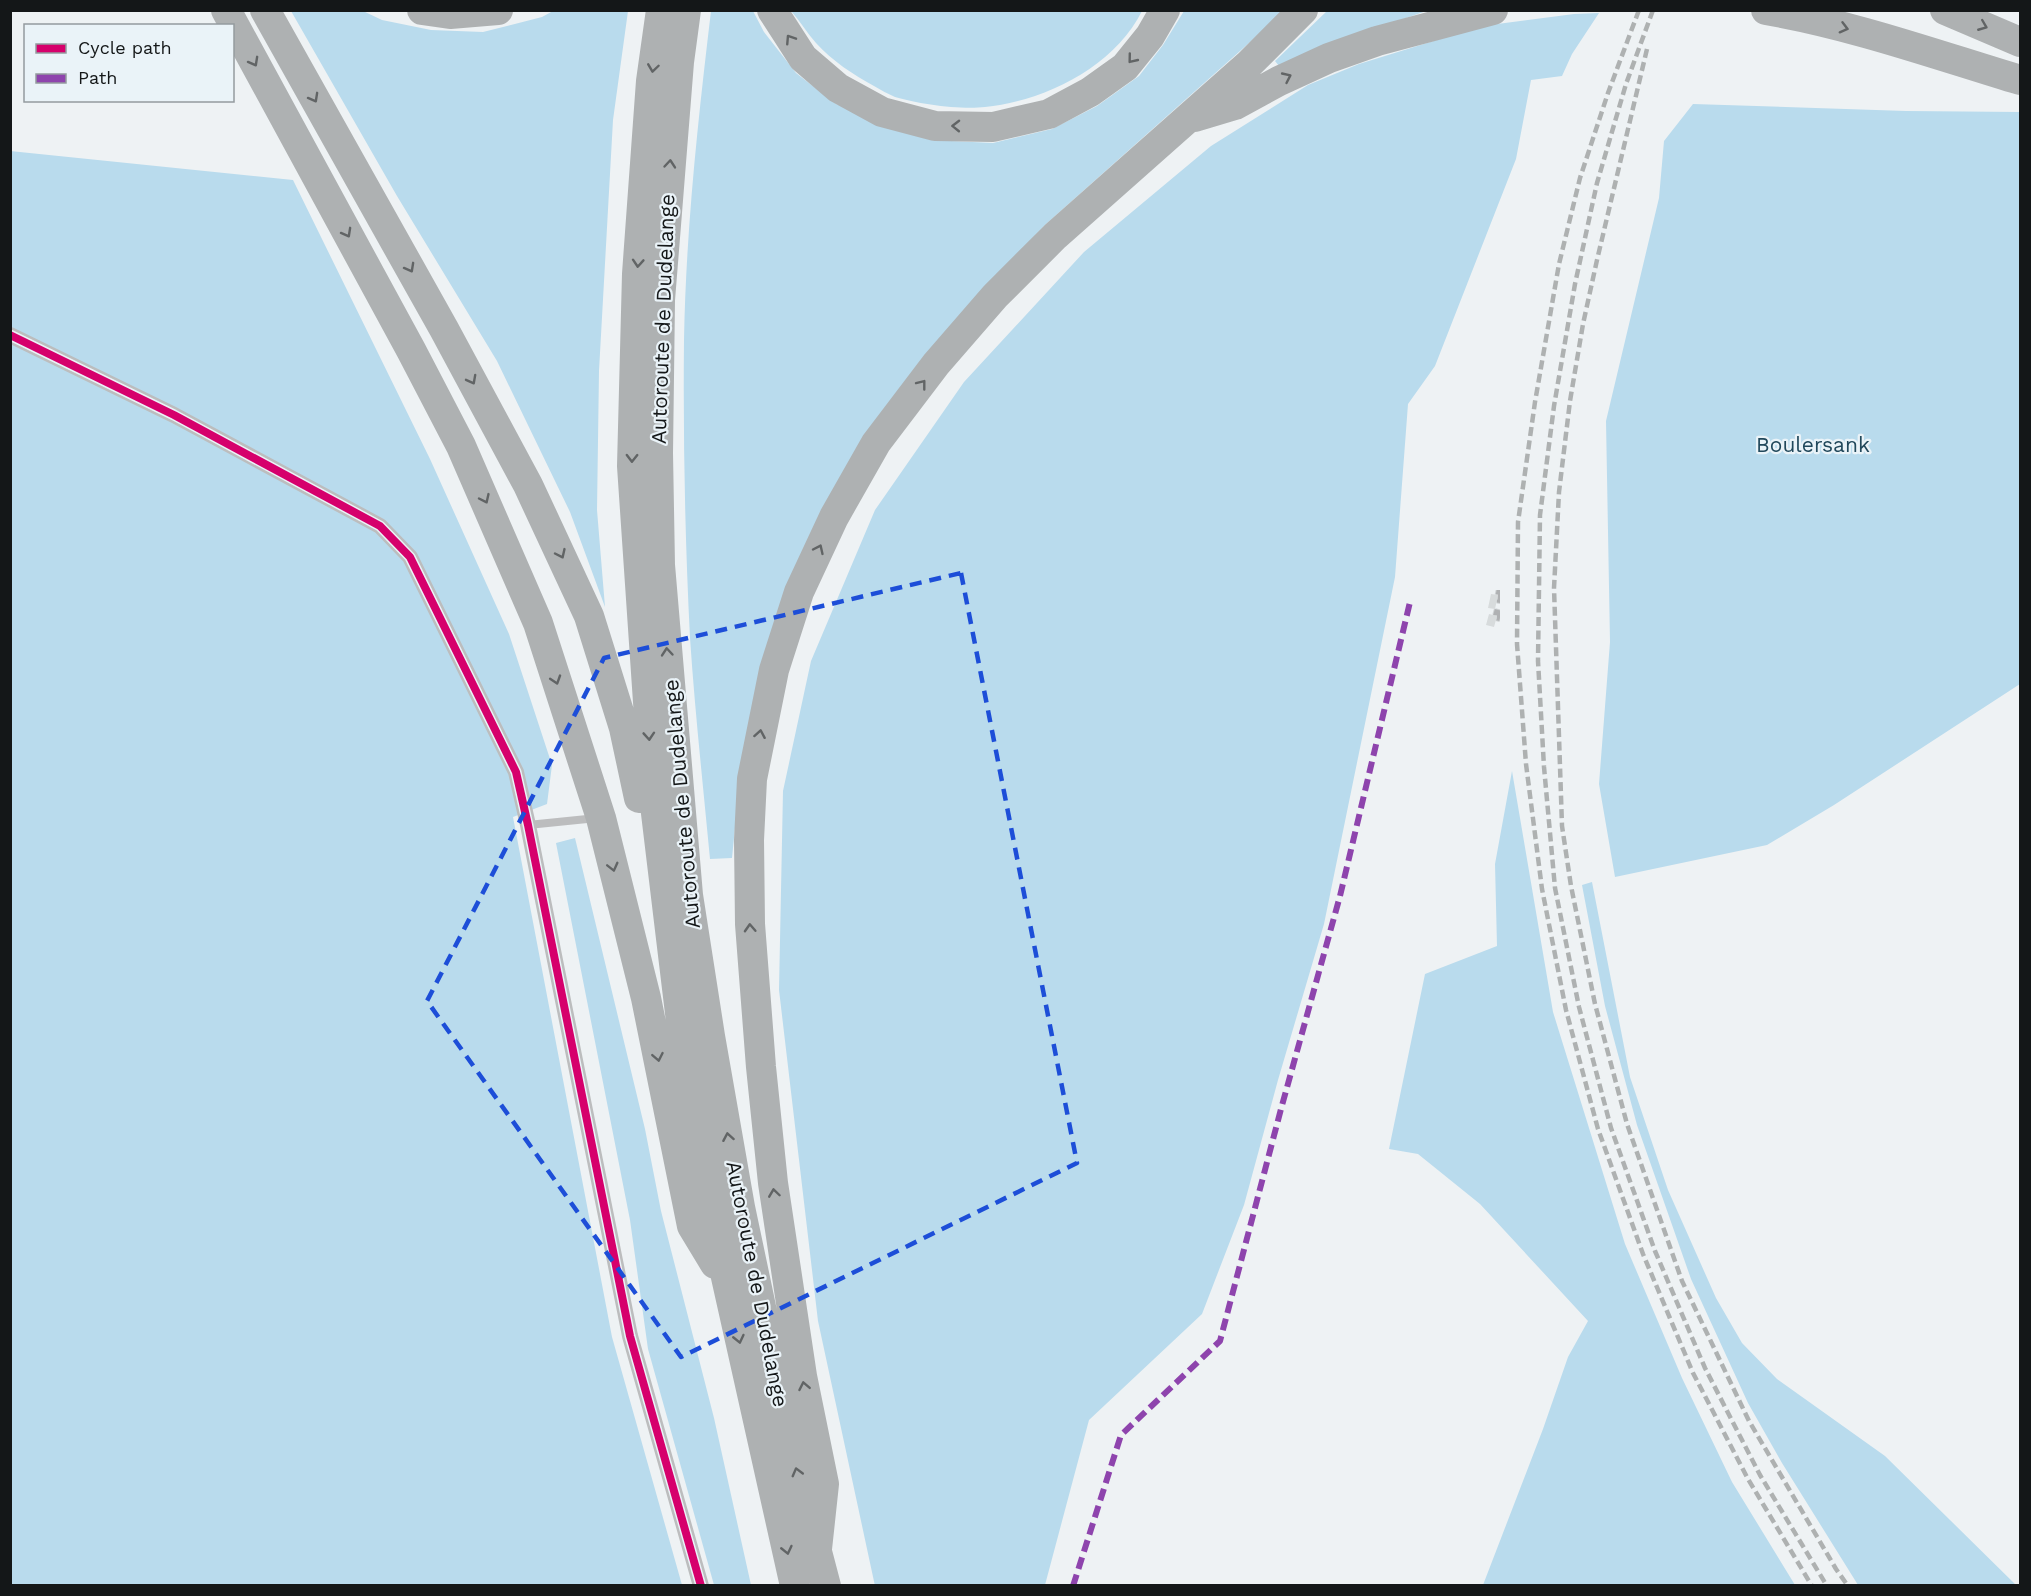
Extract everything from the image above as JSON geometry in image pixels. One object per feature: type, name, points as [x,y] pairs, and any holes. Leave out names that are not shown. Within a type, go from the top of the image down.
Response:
[{"type":"highway","points":[[226,10],[234,24]]},
{"type":"highway","points":[[265,10],[438,318],[528,485],[589,616],[624,728],[640,806],[660,939],[683,1038]]},
{"type":"highway","points":[[422,10],[450,14],[498,10]]},
{"type":"highway","name":"Autoroute de Dudelange","points":[[661,10],[651,81],[637,274],[632,466],[655,805],[683,1038],[713,1219],[795,1586]]},
{"type":"highway","name":"Autoroute de Dudelange","points":[[686,10],[679,62],[660,300],[658,453],[660,565],[687,884],[710,1036],[740,1208],[794,1464],[826,1586]]},
{"type":"highway","points":[[772,10],[803,58],[838,88],[882,111],[935,126],[993,127],[1049,114],[1090,92],[1125,67],[1150,36],[1165,10]]},
{"type":"highway","points":[[817,1549],[824,1484],[802,1376],[773,1183],[750,924],[749,840],[752,779],[774,670],[799,592],[834,517],[876,443],[936,364],[995,296],[1054,236],[1248,65],[1303,10]]},
{"type":"highway","points":[[1184,121],[1235,105],[1329,58],[1377,41],[1493,10]]},
{"type":"highway","points":[[1766,10],[1802,16],[2020,78]]},
{"type":"highway","points":[[1858,10],[2020,78]]},
{"type":"highway","points":[[1945,10],[2020,42]]},
{"type":"highway","points":[[234,25],[461,446],[538,623],[601,818],[646,998],[692,1226],[726,1282]]},
{"type":"street","points":[[10,335],[174,415],[380,526],[410,557],[516,772],[630,1336],[701,1586]]},
{"type":"lane","points":[[528,825],[601,818]]},
{"type":"highlighted area","points":[[961,573],[1077,1163],[681,1357],[427,1001],[604,658]]},
{"type":"green space","points":[[291,11],[363,11],[382,20],[431,30],[483,32],[542,17],[553,11],[628,11],[613,120],[599,371],[597,510],[605,607],[570,512],[497,361],[397,196]]},
{"type":"green space","points":[[711,11],[753,11],[764,32],[796,73],[836,104],[931,140],[993,143],[1052,129],[1097,106],[1139,76],[1163,45],[1184,11],[1283,11],[1046,224],[982,290],[887,405],[742,758],[732,858],[710,859],[690,638],[684,377],[685,298],[690,216]]},
{"type":"green space","points":[[791,11],[1142,11],[1130,31],[1114,49],[1076,78],[1031,97],[975,108],[927,104],[904,100],[887,93],[829,56]]},
{"type":"green space","points":[[1327,11],[1426,11],[1319,49],[1279,66],[1275,61]]},
{"type":"green space","points":[[1599,13],[1572,54],[1562,76],[1531,80],[1516,159],[1435,366],[1408,404],[1395,577],[1324,924],[1244,1205],[1202,1314],[1089,1420],[1045,1585],[875,1586],[818,1321],[779,990],[783,791],[811,661],[875,510],[964,382],[1084,252],[1211,146],[1308,85],[1359,64],[1482,26]]},
{"type":"green space","name":"Boulersank","points":[[1693,104],[2020,112],[2020,684],[1834,805],[1767,845],[1615,877],[1599,784],[1610,642],[1606,421],[1659,198],[1664,141]]},
{"type":"green space","points":[[10,151],[293,180],[430,459],[509,634],[552,765],[547,804],[513,817],[612,1337],[682,1585],[11,1585]]},
{"type":"green space","points":[[1512,771],[1553,1012],[1625,1244],[1682,1378],[1732,1482],[1795,1585],[1483,1585],[1568,1357],[1588,1321],[1480,1204],[1418,1154],[1389,1149],[1425,974],[1497,946],[1495,864]]},
{"type":"green space","points":[[575,838],[645,1129],[661,1211],[714,1418],[751,1585],[714,1585],[648,1349],[630,1220],[556,843]]},
{"type":"green space","points":[[1592,882],[1630,1077],[1668,1190],[1716,1298],[1742,1343],[1777,1379],[1885,1456],[2016,1585],[1858,1585],[1782,1463],[1748,1403],[1691,1279],[1637,1125],[1605,1006],[1582,885]]},
{"type":"building","points":[[1491,594],[1498,595],[1495,609],[1488,608]]},
{"type":"building","points":[[1489,614],[1497,616],[1494,627],[1486,625]]},
{"type":"railway","points":[[1639,10],[1580,178],[1559,264],[1535,402],[1518,522],[1517,644],[1526,764],[1542,889],[1566,1010],[1598,1129],[1643,1254],[1693,1373],[1748,1479],[1812,1586]]},
{"type":"railway","points":[[1653,10],[1626,84],[1597,183],[1575,284],[1554,406],[1540,515],[1538,661],[1544,767],[1555,888],[1579,1007],[1611,1128],[1655,1251],[1705,1368],[1760,1475],[1827,1586]]},
{"type":"railway","points":[[1647,49],[1583,324],[1570,401],[1559,492],[1554,588],[1562,826],[1571,886],[1595,1004],[1627,1124],[1682,1281],[1749,1421],[1848,1586]]},
{"type":"marked path","points":[[1073,1586],[1121,1435],[1220,1341],[1340,896],[1410,602]]},
{"type":"cycle path","points":[[10,335],[174,415],[380,526],[410,557],[516,772],[630,1336],[701,1586]]}]
